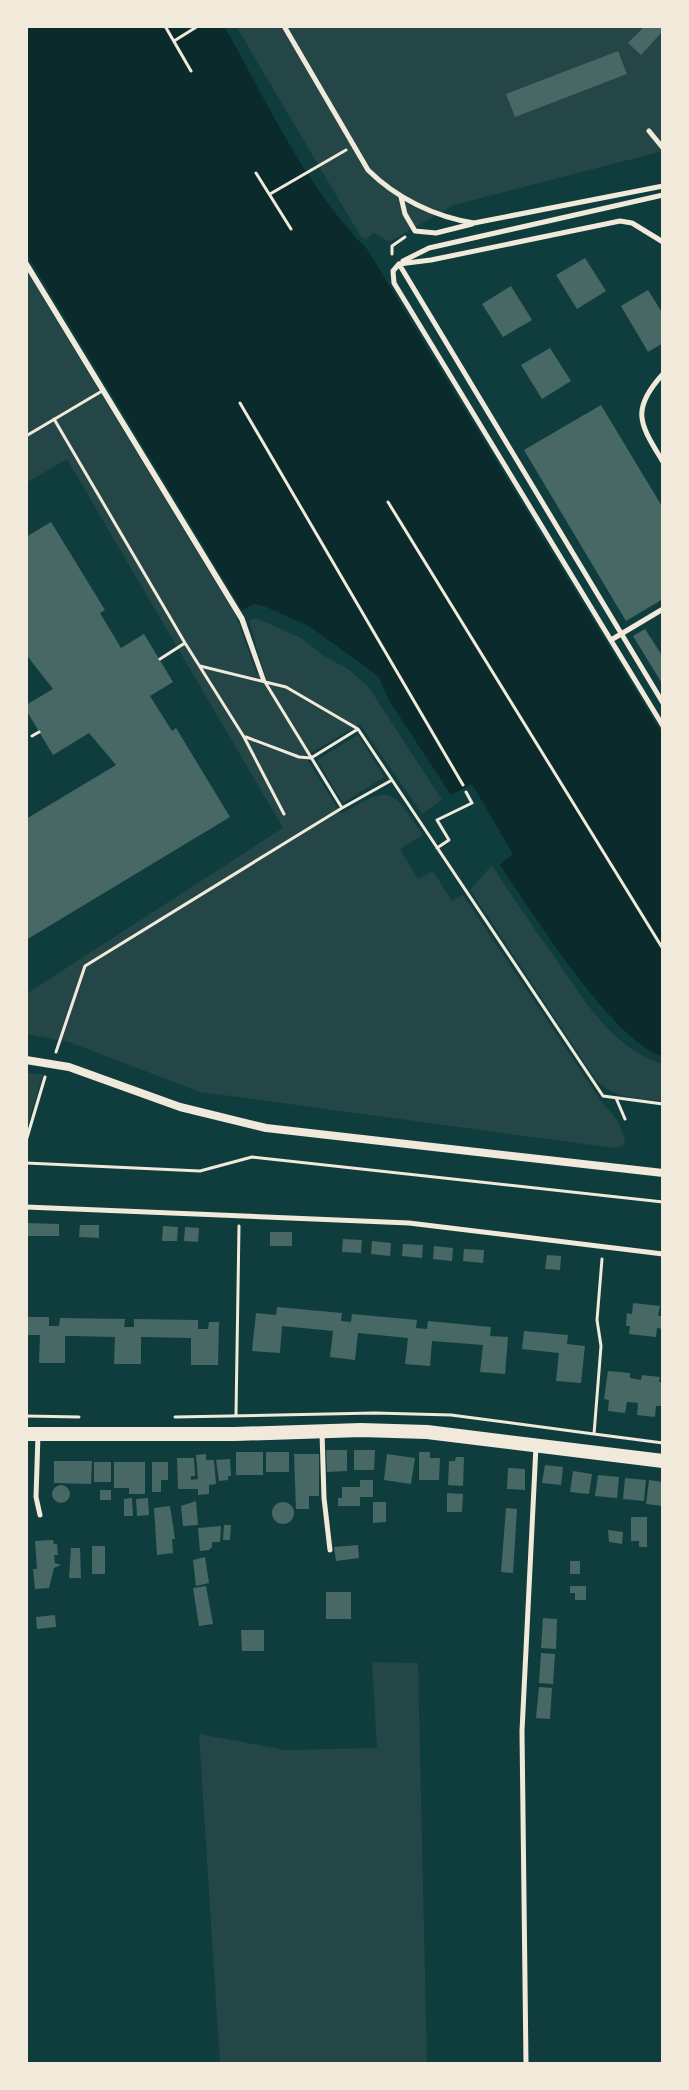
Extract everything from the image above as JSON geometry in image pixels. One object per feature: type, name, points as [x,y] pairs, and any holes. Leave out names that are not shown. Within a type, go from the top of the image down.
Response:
[{"type":"street","points":[[26,1060],[52,1063],[195,1112],[266,1128],[663,1173]]},
{"type":"street","points":[[32,1434],[427,1432],[663,1461]]},
{"type":"lane","points":[[284,26],[368,170],[401,197],[448,217],[474,223]]},
{"type":"lane","points":[[649,131],[663,148]]},
{"type":"lane","points":[[401,197],[405,214],[415,231],[436,233],[663,186]]},
{"type":"lane","points":[[663,195],[429,248],[399,264],[393,271],[394,283],[663,726]]},
{"type":"lane","points":[[399,264],[620,221],[632,223],[663,242]]},
{"type":"lane","points":[[399,264],[663,703]]},
{"type":"lane","points":[[663,374],[642,405],[641,423],[663,462]]},
{"type":"lane","points":[[611,640],[663,609]]},
{"type":"lane","points":[[26,1207],[409,1223],[663,1254]]},
{"type":"lane","points":[[322,1431],[324,1498],[330,1550]]},
{"type":"lane","points":[[32,1434],[40,1515]]},
{"type":"lane","points":[[526,2064],[522,1731],[536,1445]]},
{"type":"path","points":[[165,26],[191,71]]},
{"type":"path","points":[[174,41],[198,26]]},
{"type":"path","points":[[270,194],[331,157]]},
{"type":"path","points":[[256,173],[291,229]]},
{"type":"path","points":[[392,246],[399,242]]},
{"type":"path","points":[[26,263],[243,618],[264,681]]},
{"type":"path","points":[[26,263],[241,620],[264,681],[342,808]]},
{"type":"path","points":[[26,436],[104,389]]},
{"type":"path","points":[[240,403],[463,785]]},
{"type":"path","points":[[54,419],[185,643],[244,737],[284,814]]},
{"type":"path","points":[[388,502],[663,949]]},
{"type":"path","points":[[160,659],[185,643]]},
{"type":"path","points":[[200,666],[286,687],[358,729],[603,1096],[663,1104]]},
{"type":"path","points":[[244,737],[299,757],[311,758],[358,729]]},
{"type":"path","points":[[32,736],[39,732]]},
{"type":"path","points":[[26,1141],[43,1082],[85,966],[392,780]]},
{"type":"path","points":[[436,848],[449,840],[437,820],[472,803],[466,792]]},
{"type":"path","points":[[616,1098],[625,1119]]},
{"type":"path","points":[[26,1163],[200,1171],[252,1157],[663,1202]]},
{"type":"path","points":[[235,1434],[239,1215]]},
{"type":"path","points":[[602,1247],[597,1320],[601,1346],[594,1434],[663,1443]]},
{"type":"shaded area","points":[[26,26],[224,26],[306,171],[345,225],[367,249],[663,735],[663,1056],[643,1046],[621,1028],[574,972],[500,865],[513,854],[472,784],[451,795],[390,702],[378,676],[309,626],[264,606],[254,604],[242,610],[26,253]]},
{"type":"shaded area","points":[[236,26],[663,26],[663,151],[454,205],[389,242],[374,233],[366,239],[361,237]]},
{"type":"shaded area","points":[[26,270],[236,616],[257,674],[264,672],[249,621],[256,618],[301,638],[368,686],[442,800],[422,814],[360,724],[305,756],[341,814],[381,795],[389,796],[404,808],[423,835],[400,849],[418,879],[433,871],[452,901],[463,895],[601,1101],[618,1121],[625,1139],[623,1146],[614,1148],[200,1092],[69,1042],[26,1034],[26,994],[283,828],[67,459],[26,483]]},
{"type":"shaded area","points":[[358,735],[384,777],[343,803],[317,760]]},
{"type":"shaded area","points":[[492,865],[598,1018],[627,1046],[663,1064],[663,1101],[619,1094],[596,1080],[470,890]]},
{"type":"shaded area","points":[[26,1073],[43,1074],[26,1130]]},
{"type":"shaded area","points":[[372,1662],[418,1663],[427,2064],[220,2064],[199,1734],[285,1750],[377,1748]]},
{"type":"building","points":[[645,26],[663,26],[663,31],[641,55],[628,43]]},
{"type":"building","points":[[618,51],[627,74],[515,117],[506,94]]},
{"type":"building","points":[[585,258],[606,291],[577,309],[556,275]]},
{"type":"building","points":[[511,286],[532,320],[503,337],[482,304]]},
{"type":"building","points":[[648,290],[663,314],[663,343],[648,352],[621,306]]},
{"type":"building","points":[[550,348],[571,381],[542,399],[521,365]]},
{"type":"building","points":[[601,405],[663,508],[663,599],[626,621],[524,450]]},
{"type":"building","points":[[51,522],[105,610],[100,613],[121,648],[144,634],[173,682],[150,696],[172,731],[176,728],[230,817],[26,940],[26,819],[116,765],[89,733],[53,755],[26,710],[26,705],[53,689],[26,658],[26,537]]},
{"type":"building","points":[[645,629],[663,657],[663,685],[633,636]]},
{"type":"building","points":[[26,1223],[59,1224],[59,1236],[26,1236]]},
{"type":"building","points":[[80,1225],[99,1225],[99,1238],[79,1237]]},
{"type":"building","points":[[163,1226],[178,1227],[177,1241],[162,1241]]},
{"type":"building","points":[[185,1227],[199,1228],[198,1242],[184,1241]]},
{"type":"building","points":[[270,1232],[292,1232],[292,1246],[270,1246]]},
{"type":"building","points":[[343,1239],[362,1240],[361,1253],[342,1252]]},
{"type":"building","points":[[372,1241],[391,1243],[390,1256],[371,1254]]},
{"type":"building","points":[[403,1244],[423,1245],[422,1258],[402,1256]]},
{"type":"building","points":[[434,1246],[453,1248],[452,1261],[433,1259]]},
{"type":"building","points":[[464,1249],[484,1250],[483,1263],[463,1261]]},
{"type":"building","points":[[547,1255],[561,1256],[560,1270],[545,1269]]},
{"type":"building","points":[[633,1303],[660,1306],[658,1316],[663,1316],[663,1329],[657,1328],[656,1337],[629,1334],[627,1313],[632,1314]]},
{"type":"building","points":[[277,1307],[342,1313],[341,1321],[351,1322],[352,1314],[417,1320],[416,1328],[427,1329],[428,1321],[491,1327],[490,1336],[508,1337],[505,1374],[480,1372],[483,1345],[432,1341],[430,1366],[405,1364],[408,1338],[358,1333],[355,1360],[330,1357],[333,1331],[282,1326],[280,1353],[252,1351],[256,1313],[276,1315]]},
{"type":"building","points":[[26,1317],[49,1317],[49,1326],[59,1326],[60,1318],[125,1319],[124,1327],[134,1327],[134,1319],[198,1320],[198,1329],[208,1329],[209,1322],[219,1322],[218,1365],[191,1365],[191,1338],[141,1337],[141,1364],[114,1364],[115,1337],[72,1336],[65,1336],[65,1363],[39,1363],[40,1335],[26,1335]]},
{"type":"building","points":[[524,1331],[568,1335],[567,1344],[585,1346],[581,1383],[556,1381],[559,1353],[522,1349]]},
{"type":"building","points":[[608,1371],[630,1373],[630,1378],[641,1380],[642,1375],[660,1377],[659,1382],[663,1382],[663,1406],[656,1406],[655,1417],[637,1415],[638,1403],[627,1402],[625,1413],[608,1411],[609,1400],[604,1399]]},
{"type":"building","points":[[326,1450],[347,1450],[347,1471],[327,1472]]},
{"type":"building","points":[[354,1450],[375,1450],[374,1470],[354,1470]]},
{"type":"building","points":[[236,1452],[263,1452],[263,1475],[236,1475]]},
{"type":"building","points":[[266,1452],[289,1452],[289,1472],[266,1472]]},
{"type":"building","points":[[419,1452],[430,1452],[430,1458],[440,1458],[439,1480],[419,1480]]},
{"type":"building","points":[[206,1454],[206,1460],[214,1460],[216,1484],[209,1485],[209,1494],[198,1495],[198,1489],[178,1489],[177,1458],[194,1458],[195,1476],[191,1476],[191,1480],[198,1479],[196,1455]]},
{"type":"building","points":[[294,1454],[319,1454],[319,1496],[309,1496],[309,1509],[296,1509]]},
{"type":"building","points":[[387,1454],[415,1458],[411,1484],[384,1480]]},
{"type":"building","points":[[456,1457],[464,1457],[463,1486],[448,1485],[449,1461],[455,1461]]},
{"type":"building","points":[[230,1459],[231,1476],[228,1480],[219,1481],[216,1460]]},
{"type":"building","points":[[54,1461],[92,1461],[91,1484],[54,1483]]},
{"type":"building","points":[[94,1462],[111,1462],[111,1482],[94,1482]]},
{"type":"building","points":[[114,1462],[145,1462],[145,1494],[129,1494],[129,1488],[114,1488]]},
{"type":"building","points":[[152,1462],[168,1462],[168,1480],[161,1480],[161,1492],[152,1492]]},
{"type":"building","points":[[545,1465],[563,1467],[561,1485],[542,1483]]},
{"type":"building","points":[[508,1468],[525,1469],[525,1490],[507,1489]]},
{"type":"building","points":[[573,1471],[592,1474],[589,1494],[570,1492]]},
{"type":"building","points":[[598,1475],[619,1477],[617,1498],[595,1496]]},
{"type":"building","points":[[625,1478],[646,1480],[644,1501],[623,1499]]},
{"type":"building","points":[[360,1480],[373,1480],[373,1497],[360,1497],[360,1506],[338,1506],[342,1487],[360,1487]]},
{"type":"building","points":[[649,1480],[663,1482],[663,1506],[646,1504]]},
{"type":"building","points":[[61,1485],[70,1494],[61,1503],[52,1494]]},
{"type":"building","points":[[100,1490],[111,1490],[111,1500],[100,1500]]},
{"type":"building","points":[[447,1493],[463,1494],[462,1512],[447,1512]]},
{"type":"building","points":[[132,1498],[133,1516],[124,1516],[124,1499]]},
{"type":"building","points":[[148,1498],[149,1515],[137,1516],[136,1499]]},
{"type":"building","points":[[196,1501],[198,1525],[183,1526],[181,1506]]},
{"type":"building","points":[[283,1502],[291,1505],[294,1513],[291,1521],[283,1524],[275,1521],[272,1513],[275,1505]]},
{"type":"building","points":[[373,1502],[386,1502],[386,1522],[373,1523]]},
{"type":"building","points":[[170,1506],[175,1539],[172,1539],[173,1553],[157,1555],[154,1508]]},
{"type":"building","points":[[506,1508],[517,1509],[513,1573],[501,1572]]},
{"type":"building","points":[[631,1517],[647,1517],[647,1547],[639,1547],[639,1541],[631,1541]]},
{"type":"building","points":[[224,1525],[231,1525],[230,1540],[223,1540]]},
{"type":"building","points":[[221,1526],[220,1542],[212,1542],[209,1550],[200,1551],[198,1528]]},
{"type":"building","points":[[608,1530],[623,1532],[622,1544],[609,1542]]},
{"type":"building","points":[[53,1540],[57,1544],[58,1555],[54,1555],[55,1563],[61,1565],[54,1568],[49,1588],[35,1589],[35,1541]]},
{"type":"building","points":[[358,1545],[359,1558],[336,1561],[334,1547]]},
{"type":"building","points":[[92,1546],[105,1546],[105,1574],[92,1574]]},
{"type":"building","points":[[71,1548],[80,1548],[81,1578],[69,1578]]},
{"type":"building","points":[[205,1557],[209,1583],[196,1586],[193,1560]]},
{"type":"building","points":[[570,1561],[580,1561],[580,1574],[570,1574]]},
{"type":"building","points":[[206,1586],[213,1624],[199,1626],[193,1588]]},
{"type":"building","points":[[570,1586],[586,1586],[586,1600],[575,1600]]},
{"type":"building","points":[[326,1592],[351,1592],[351,1619],[326,1619]]},
{"type":"building","points":[[55,1615],[56,1627],[37,1629],[36,1617]]},
{"type":"building","points":[[543,1618],[557,1619],[556,1649],[541,1648]]},
{"type":"building","points":[[241,1630],[264,1630],[264,1651],[242,1651]]},
{"type":"building","points":[[541,1653],[555,1654],[553,1684],[539,1683]]},
{"type":"building","points":[[539,1687],[552,1688],[550,1719],[536,1718]]}]
